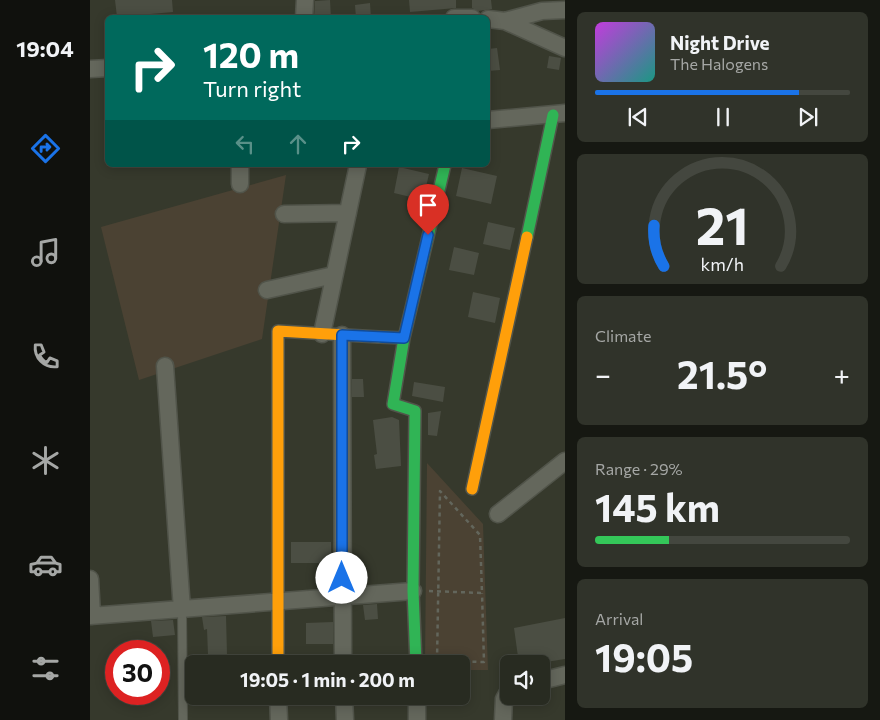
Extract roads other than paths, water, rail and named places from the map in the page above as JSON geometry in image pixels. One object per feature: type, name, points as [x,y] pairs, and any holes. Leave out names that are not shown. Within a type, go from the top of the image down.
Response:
[{"type":"street","points":[[304,15],[305,0]]},
{"type":"street","points":[[505,21],[542,11],[565,10]]},
{"type":"street","points":[[490,19],[505,21],[565,48]]},
{"type":"street","points":[[90,69],[105,68]]},
{"type":"street","points":[[472,489],[559,114],[490,120]]},
{"type":"street","points":[[240,167],[240,184]]},
{"type":"street","points":[[322,334],[358,167]]},
{"type":"street","points":[[416,655],[413,591],[415,411],[393,404],[404,338],[445,167]]},
{"type":"street","points":[[284,214],[348,212]]},
{"type":"street","points":[[267,290],[334,275]]},
{"type":"street","points":[[278,655],[278,331],[404,338]]},
{"type":"street","points":[[342,335],[343,655]]},
{"type":"street","points":[[165,366],[182,610]]},
{"type":"street","points":[[498,514],[565,460]]},
{"type":"street","points":[[90,578],[91,616],[413,591]]},
{"type":"street","points":[[550,678],[565,675]]},
{"type":"street","points":[[278,705],[279,720]]},
{"type":"street","points":[[344,705],[345,720]]},
{"type":"street","points":[[417,705],[417,720]]},
{"type":"street","points":[[503,720],[504,705]]},
{"type":"lane","points":[[182,610],[183,720]]}]
